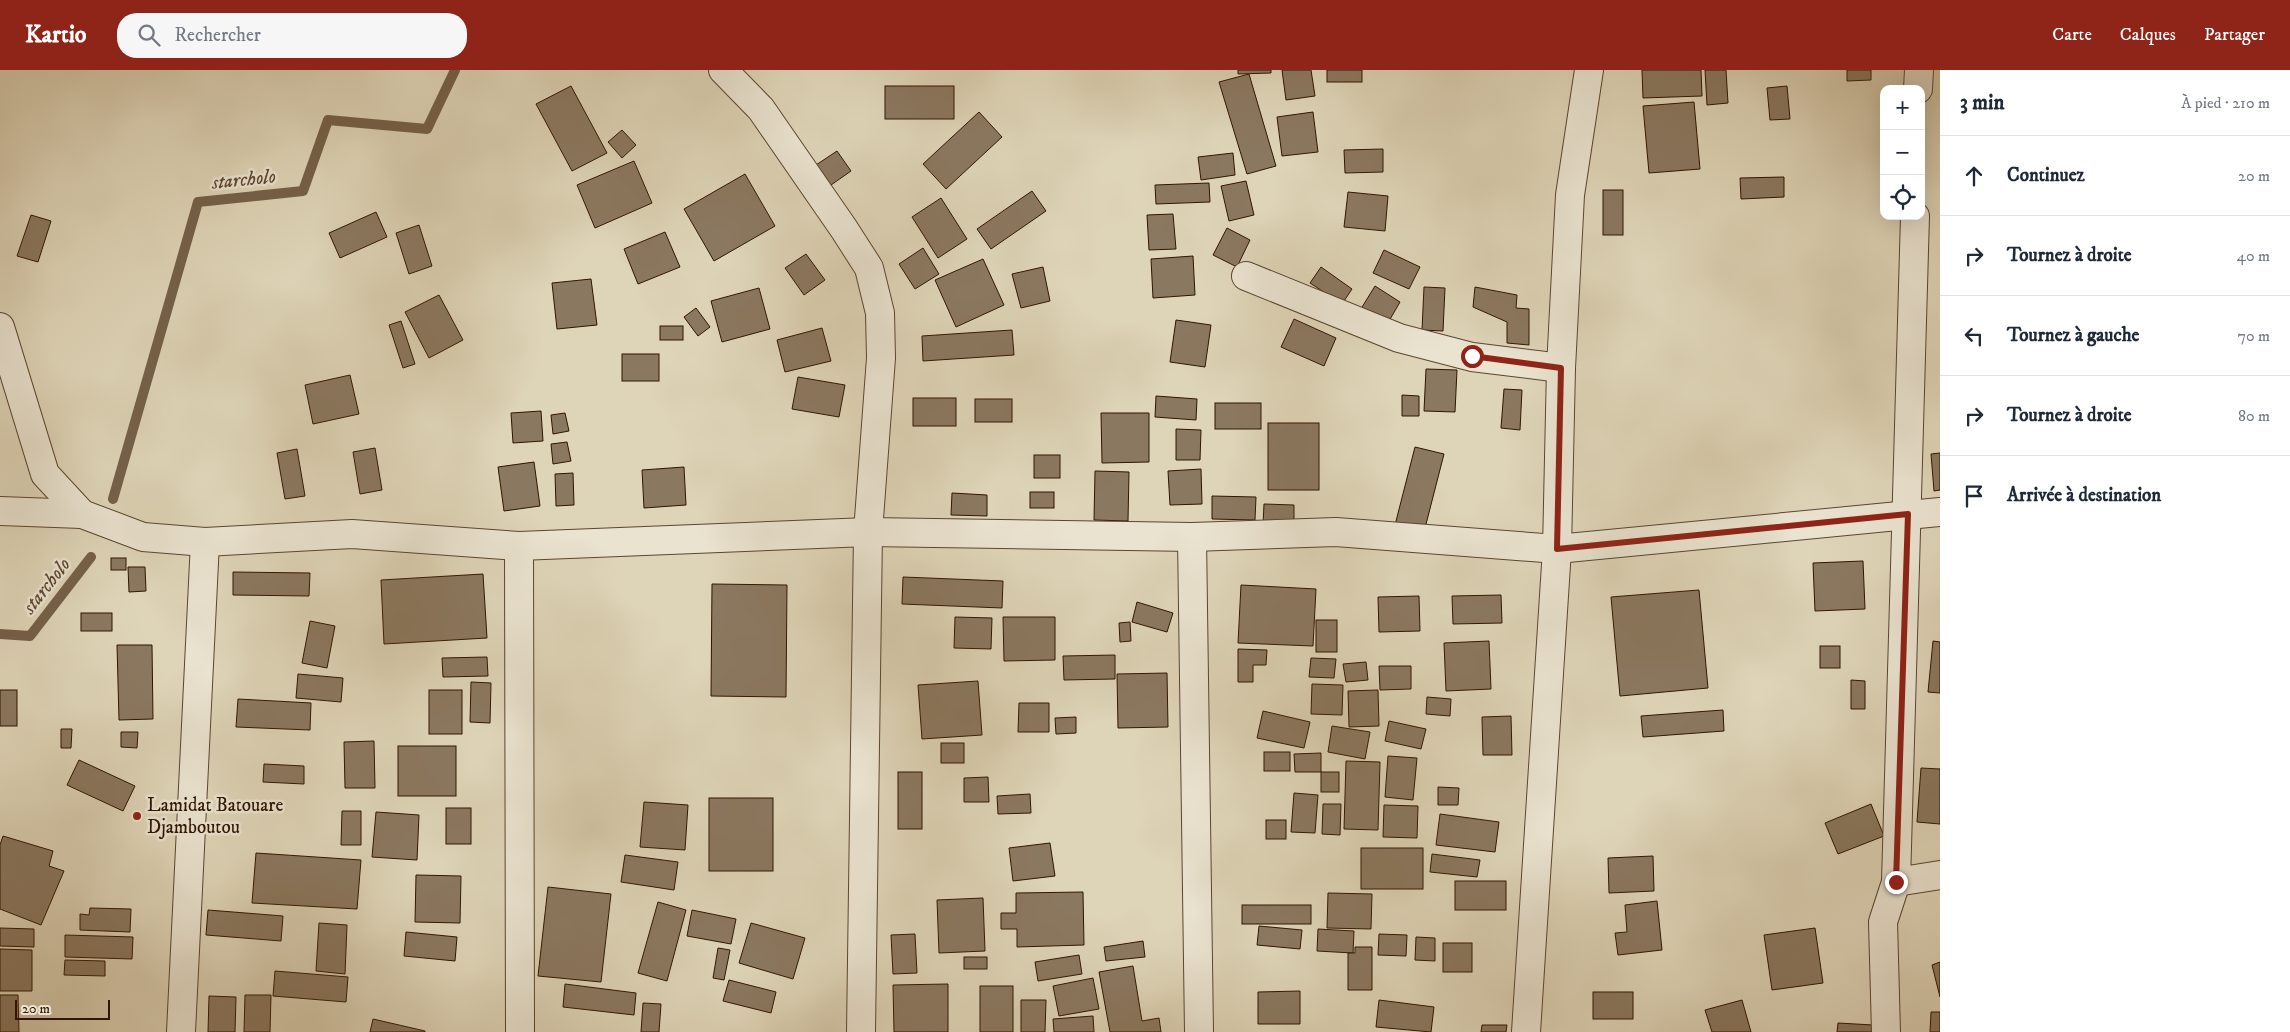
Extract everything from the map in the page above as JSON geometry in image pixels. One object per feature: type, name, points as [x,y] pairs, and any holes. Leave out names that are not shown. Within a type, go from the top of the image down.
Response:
[{"type":"street","points":[[722,70],[762,109],[869,268],[880,313],[881,358],[868,532],[861,1032]]},
{"type":"street","points":[[1526,1032],[1557,549],[1561,368],[1570,195],[1589,70]]},
{"type":"street","points":[[1918,85],[1919,70]]},
{"type":"street","points":[[1886,1032],[1883,922],[1896,882],[1915,220]]},
{"type":"street","points":[[1246,276],[1399,338],[1472,356],[1561,368]]},
{"type":"street","points":[[0,328],[46,474],[82,514]]},
{"type":"street","points":[[0,511],[82,514],[143,537],[204,542],[352,534],[519,546],[868,532],[1192,537],[1336,532],[1557,549],[1940,512]]},
{"type":"street","points":[[1192,537],[1199,1032]]},
{"type":"street","points":[[181,1032],[204,542]]},
{"type":"street","points":[[519,546],[520,1032]]},
{"type":"street","points":[[1896,882],[1940,875]]},
{"type":"building","points":[[1238,70],[1271,70],[1271,73],[1238,74]]},
{"type":"building","points":[[1282,70],[1311,70],[1315,96],[1286,100]]},
{"type":"building","points":[[1327,70],[1362,70],[1362,82],[1327,82]]},
{"type":"building","points":[[1642,70],[1701,70],[1702,96],[1643,98]]},
{"type":"building","points":[[1705,70],[1726,70],[1728,103],[1707,105]]},
{"type":"building","points":[[1847,70],[1871,70],[1871,80],[1847,81]]},
{"type":"building","points":[[1249,74],[1276,166],[1247,174],[1219,82]]},
{"type":"building","points":[[571,86],[607,153],[572,171],[536,104]]},
{"type":"building","points":[[885,86],[954,86],[954,119],[885,119]]},
{"type":"building","points":[[1787,86],[1790,119],[1770,120],[1767,88]]},
{"type":"building","points":[[1694,102],[1700,169],[1649,173],[1643,106]]},
{"type":"building","points":[[979,112],[1002,137],[946,189],[923,164]]},
{"type":"building","points":[[1313,112],[1318,152],[1282,156],[1277,117]]},
{"type":"building","points":[[622,130],[636,145],[622,158],[608,142]]},
{"type":"building","points":[[1383,149],[1383,172],[1345,173],[1344,150]]},
{"type":"building","points":[[837,151],[851,171],[831,185],[816,165]]},
{"type":"building","points":[[1233,153],[1235,175],[1201,180],[1198,157]]},
{"type":"building","points":[[634,161],[652,203],[595,228],[577,185]]},
{"type":"building","points":[[745,174],[775,226],[714,261],[684,209]]},
{"type":"building","points":[[1784,177],[1784,197],[1741,199],[1740,178]]},
{"type":"building","points":[[1246,181],[1254,215],[1229,221],[1221,186]]},
{"type":"building","points":[[1209,183],[1210,202],[1156,204],[1155,185]]},
{"type":"building","points":[[1603,190],[1623,190],[1623,235],[1603,235]]},
{"type":"building","points":[[1032,191],[1046,211],[991,249],[977,229]]},
{"type":"building","points":[[1348,192],[1388,196],[1385,231],[1344,227]]},
{"type":"building","points":[[941,198],[967,239],[938,258],[912,217]]},
{"type":"building","points":[[376,212],[387,237],[340,258],[329,233]]},
{"type":"building","points":[[1173,214],[1176,249],[1149,250],[1147,215]]},
{"type":"building","points":[[31,215],[51,221],[38,262],[17,256]]},
{"type":"building","points":[[419,225],[432,266],[409,274],[396,233]]},
{"type":"building","points":[[1227,228],[1250,240],[1237,267],[1213,255]]},
{"type":"building","points":[[665,232],[680,267],[638,284],[624,249]]},
{"type":"building","points":[[923,248],[939,274],[915,289],[899,264]]},
{"type":"building","points":[[1384,250],[1420,267],[1409,289],[1373,273]]},
{"type":"building","points":[[806,254],[825,280],[804,295],[785,268]]},
{"type":"building","points":[[1193,256],[1195,295],[1153,298],[1151,259]]},
{"type":"building","points":[[983,259],[1004,305],[956,327],[935,280]]},
{"type":"building","points":[[1043,267],[1050,301],[1021,308],[1012,274]]},
{"type":"building","points":[[1321,267],[1352,289],[1342,304],[1310,283]]},
{"type":"building","points":[[591,279],[597,325],[557,329],[552,283]]},
{"type":"building","points":[[1375,286],[1400,302],[1385,328],[1359,312]]},
{"type":"building","points":[[1424,287],[1445,288],[1443,331],[1422,330]]},
{"type":"building","points":[[1475,287],[1517,295],[1516,308],[1529,309],[1529,345],[1507,343],[1507,322],[1473,307]]},
{"type":"building","points":[[759,288],[770,329],[722,342],[711,301]]},
{"type":"building","points":[[439,295],[463,340],[429,358],[405,312]]},
{"type":"building","points":[[696,308],[710,327],[698,336],[684,317]]},
{"type":"building","points":[[1294,319],[1336,338],[1324,366],[1281,347]]},
{"type":"building","points":[[1176,320],[1211,325],[1205,367],[1170,362]]},
{"type":"building","points":[[401,321],[415,364],[403,368],[389,325]]},
{"type":"building","points":[[660,326],[683,326],[683,340],[660,340]]},
{"type":"building","points":[[822,328],[831,361],[785,372],[777,340]]},
{"type":"building","points":[[1012,330],[1014,355],[923,361],[922,336]]},
{"type":"building","points":[[622,354],[659,354],[659,381],[622,381]]},
{"type":"building","points":[[1426,369],[1457,370],[1455,412],[1424,411]]},
{"type":"building","points":[[350,375],[359,414],[313,424],[305,385]]},
{"type":"building","points":[[798,377],[845,385],[839,417],[792,409]]},
{"type":"building","points":[[1504,389],[1522,390],[1520,430],[1501,428]]},
{"type":"building","points":[[1402,395],[1419,396],[1419,416],[1402,416]]},
{"type":"building","points":[[1156,396],[1197,399],[1196,420],[1155,417]]},
{"type":"building","points":[[913,398],[956,398],[956,426],[913,426]]},
{"type":"building","points":[[975,399],[1012,399],[1012,422],[975,422]]},
{"type":"building","points":[[1215,403],[1261,403],[1261,429],[1215,429]]},
{"type":"building","points":[[541,411],[543,441],[513,443],[511,413]]},
{"type":"building","points":[[565,413],[569,431],[553,434],[551,415]]},
{"type":"building","points":[[1101,413],[1149,413],[1149,462],[1102,463]]},
{"type":"building","points":[[1268,423],[1319,423],[1319,490],[1268,490]]},
{"type":"building","points":[[1176,429],[1201,430],[1200,460],[1176,460]]},
{"type":"building","points":[[567,442],[571,461],[553,464],[551,444]]},
{"type":"building","points":[[1415,447],[1444,454],[1424,532],[1395,525]]},
{"type":"building","points":[[375,448],[382,490],[360,494],[353,452]]},
{"type":"building","points":[[297,449],[305,496],[285,499],[277,453]]},
{"type":"building","points":[[1940,453],[1940,490],[1934,491],[1931,454]]},
{"type":"building","points":[[1034,455],[1060,455],[1060,478],[1034,478]]},
{"type":"building","points":[[534,462],[540,506],[504,511],[498,467]]},
{"type":"building","points":[[684,467],[686,505],[644,508],[642,470]]},
{"type":"building","points":[[1201,469],[1202,504],[1170,505],[1168,471]]},
{"type":"building","points":[[1095,471],[1129,472],[1128,521],[1094,520]]},
{"type":"building","points":[[573,473],[574,505],[556,506],[555,474]]},
{"type":"building","points":[[1030,492],[1054,492],[1054,508],[1030,508]]},
{"type":"building","points":[[952,493],[987,495],[987,516],[951,515]]},
{"type":"building","points":[[1212,496],[1256,497],[1255,520],[1212,519]]},
{"type":"building","points":[[1264,504],[1294,505],[1294,525],[1263,525]]},
{"type":"building","points":[[111,558],[126,558],[126,570],[111,570]]},
{"type":"building","points":[[1863,561],[1865,609],[1815,611],[1813,563]]},
{"type":"building","points":[[128,567],[145,567],[146,591],[129,592]]},
{"type":"building","points":[[233,572],[310,573],[309,596],[233,595]]},
{"type":"building","points":[[483,574],[487,638],[384,644],[381,580]]},
{"type":"building","points":[[903,577],[1003,581],[1002,608],[902,604]]},
{"type":"building","points":[[712,584],[787,585],[786,697],[711,696]]},
{"type":"building","points":[[1241,585],[1316,589],[1313,646],[1238,643]]},
{"type":"building","points":[[1699,590],[1708,688],[1620,696],[1611,597]]},
{"type":"building","points":[[1501,595],[1502,623],[1453,624],[1452,596]]},
{"type":"building","points":[[1419,596],[1420,631],[1379,632],[1378,597]]},
{"type":"building","points":[[1137,602],[1173,613],[1167,632],[1132,622]]},
{"type":"building","points":[[81,613],[112,613],[112,631],[81,631]]},
{"type":"building","points":[[955,617],[992,618],[991,649],[954,648]]},
{"type":"building","points":[[1003,617],[1055,617],[1055,660],[1004,661]]},
{"type":"building","points":[[1316,620],[1337,620],[1337,652],[1316,652]]},
{"type":"building","points":[[310,621],[335,626],[327,668],[302,663]]},
{"type":"building","points":[[1130,622],[1131,641],[1120,642],[1119,623]]},
{"type":"building","points":[[1489,641],[1491,689],[1446,691],[1444,643]]},
{"type":"building","points":[[1933,641],[1940,642],[1940,693],[1928,692]]},
{"type":"building","points":[[117,645],[152,645],[153,719],[119,720]]},
{"type":"building","points":[[1820,646],[1840,646],[1840,668],[1820,668]]},
{"type":"building","points":[[1238,649],[1267,650],[1266,665],[1253,665],[1253,682],[1238,682]]},
{"type":"building","points":[[1115,655],[1115,679],[1064,680],[1063,656]]},
{"type":"building","points":[[487,657],[488,676],[443,677],[442,658]]},
{"type":"building","points":[[1311,658],[1336,659],[1334,678],[1309,677]]},
{"type":"building","points":[[1366,662],[1368,680],[1346,682],[1343,664]]},
{"type":"building","points":[[1379,666],[1411,666],[1411,689],[1380,690]]},
{"type":"building","points":[[1167,673],[1168,727],[1118,728],[1117,674]]},
{"type":"building","points":[[298,674],[343,678],[341,702],[296,698]]},
{"type":"building","points":[[1851,680],[1865,681],[1865,709],[1851,709]]},
{"type":"building","points":[[978,681],[982,735],[922,739],[918,685]]},
{"type":"building","points":[[471,682],[491,683],[490,723],[470,722]]},
{"type":"building","points":[[1312,684],[1343,685],[1342,715],[1311,714]]},
{"type":"building","points":[[0,690],[17,690],[17,726],[0,726]]},
{"type":"building","points":[[429,690],[462,690],[462,734],[429,734]]},
{"type":"building","points":[[1378,690],[1379,726],[1349,727],[1348,691]]},
{"type":"building","points":[[1427,697],[1451,699],[1450,716],[1426,714]]},
{"type":"building","points":[[238,699],[311,703],[310,730],[236,727]]},
{"type":"building","points":[[1019,703],[1049,703],[1049,732],[1018,732]]},
{"type":"building","points":[[1723,710],[1724,731],[1643,737],[1641,716]]},
{"type":"building","points":[[1263,711],[1310,722],[1304,748],[1257,738]]},
{"type":"building","points":[[1511,716],[1512,755],[1483,755],[1482,717]]},
{"type":"building","points":[[1076,717],[1076,733],[1056,734],[1055,718]]},
{"type":"building","points":[[1389,721],[1426,729],[1421,749],[1385,741]]},
{"type":"building","points":[[1332,726],[1370,732],[1365,759],[1328,752]]},
{"type":"building","points":[[61,729],[72,729],[71,748],[61,748]]},
{"type":"building","points":[[121,732],[138,732],[137,748],[121,747]]},
{"type":"building","points":[[374,741],[375,788],[345,788],[344,742]]},
{"type":"building","points":[[941,743],[964,743],[964,763],[941,763]]},
{"type":"building","points":[[398,746],[456,746],[456,796],[398,796]]},
{"type":"building","points":[[1264,752],[1290,752],[1290,771],[1264,771]]},
{"type":"building","points":[[1321,753],[1321,772],[1295,772],[1294,754]]},
{"type":"building","points":[[1388,756],[1417,758],[1413,800],[1385,797]]},
{"type":"building","points":[[79,760],[135,786],[123,811],[67,785]]},
{"type":"building","points":[[1346,761],[1380,762],[1378,830],[1344,829]]},
{"type":"building","points":[[264,764],[304,766],[304,784],[263,782]]},
{"type":"building","points":[[1921,768],[1940,769],[1940,824],[1917,822]]},
{"type":"building","points":[[898,772],[922,772],[922,829],[898,829]]},
{"type":"building","points":[[1321,772],[1339,772],[1339,792],[1321,792]]},
{"type":"building","points":[[988,777],[989,802],[964,802],[964,778]]},
{"type":"building","points":[[1438,787],[1459,788],[1458,805],[1438,805]]},
{"type":"building","points":[[1294,793],[1318,795],[1315,833],[1291,832]]},
{"type":"building","points":[[1030,794],[1031,813],[998,814],[997,796]]},
{"type":"building","points":[[709,798],[773,798],[773,871],[709,871]]},
{"type":"building","points":[[644,802],[688,805],[685,850],[640,847]]},
{"type":"building","points":[[1323,804],[1341,804],[1340,835],[1322,834]]},
{"type":"building","points":[[1871,804],[1884,836],[1838,854],[1825,823]]},
{"type":"building","points":[[1384,805],[1418,806],[1417,838],[1383,837]]},
{"type":"building","points":[[446,808],[471,808],[471,844],[446,844]]},
{"type":"building","points":[[342,811],[361,811],[361,845],[341,845]]},
{"type":"building","points":[[376,812],[419,815],[417,860],[372,857]]},
{"type":"building","points":[[1440,814],[1499,822],[1495,852],[1436,845]]},
{"type":"building","points":[[1266,820],[1286,820],[1286,839],[1266,839]]},
{"type":"building","points":[[3,836],[53,851],[49,866],[64,871],[41,925],[0,909],[0,845]]},
{"type":"building","points":[[1050,843],[1055,876],[1013,881],[1009,848]]},
{"type":"building","points":[[1361,848],[1423,848],[1423,889],[1361,889]]},
{"type":"building","points":[[256,853],[361,860],[357,909],[252,903]]},
{"type":"building","points":[[1432,854],[1480,860],[1477,877],[1430,872]]},
{"type":"building","points":[[625,855],[678,862],[674,890],[621,882]]},
{"type":"building","points":[[1653,856],[1654,891],[1609,893],[1608,858]]},
{"type":"building","points":[[416,875],[461,876],[460,923],[415,922]]},
{"type":"building","points":[[1455,881],[1506,881],[1506,910],[1455,910]]},
{"type":"building","points":[[548,887],[611,894],[601,982],[538,976]]},
{"type":"building","points":[[1083,892],[1084,945],[1017,947],[1017,929],[1001,929],[1001,913],[1016,913],[1016,893]]},
{"type":"building","points":[[1328,893],[1372,894],[1371,929],[1327,928]]},
{"type":"building","points":[[983,898],[985,951],[939,953],[937,900]]},
{"type":"building","points":[[1657,901],[1662,950],[1618,955],[1615,933],[1627,932],[1625,905]]},
{"type":"building","points":[[658,902],[686,910],[667,981],[638,973]]},
{"type":"building","points":[[1242,905],[1311,905],[1311,924],[1242,924]]},
{"type":"building","points":[[90,908],[131,909],[130,932],[80,930],[80,914],[89,915]]},
{"type":"building","points":[[208,910],[283,916],[281,941],[206,935]]},
{"type":"building","points":[[692,910],[736,919],[731,944],[687,936]]},
{"type":"building","points":[[319,923],[347,925],[345,974],[316,971]]},
{"type":"building","points":[[751,923],[805,938],[793,979],[739,963]]},
{"type":"building","points":[[1259,926],[1302,930],[1300,949],[1257,945]]},
{"type":"building","points":[[0,928],[34,929],[34,947],[0,946]]},
{"type":"building","points":[[1815,928],[1823,983],[1772,990],[1764,935]]},
{"type":"building","points":[[1318,929],[1354,931],[1353,953],[1317,951]]},
{"type":"building","points":[[406,932],[457,937],[455,961],[404,956]]},
{"type":"building","points":[[915,934],[917,973],[893,974],[891,935]]},
{"type":"building","points":[[1379,934],[1407,935],[1406,956],[1378,955]]},
{"type":"building","points":[[65,935],[133,937],[132,959],[65,957]]},
{"type":"building","points":[[1416,937],[1435,938],[1435,961],[1415,960]]},
{"type":"building","points":[[1143,941],[1145,957],[1106,961],[1104,947]]},
{"type":"building","points":[[1443,943],[1472,943],[1472,972],[1443,972]]},
{"type":"building","points":[[1355,947],[1372,947],[1372,990],[1348,990],[1348,953],[1355,953]]},
{"type":"building","points":[[718,948],[730,950],[724,980],[713,978]]},
{"type":"building","points":[[0,949],[32,950],[32,991],[0,991]]},
{"type":"building","points":[[1079,955],[1082,974],[1038,981],[1035,962]]},
{"type":"building","points":[[964,957],[987,957],[987,969],[964,969]]},
{"type":"building","points":[[65,960],[105,961],[105,976],[64,975]]},
{"type":"building","points":[[1940,962],[1940,997],[1932,965]]},
{"type":"building","points":[[1133,966],[1142,1021],[1159,1018],[1161,1032],[1110,1032],[1099,972]]},
{"type":"building","points":[[275,971],[348,977],[346,1002],[273,996]]},
{"type":"building","points":[[1093,978],[1099,1009],[1059,1016],[1053,986]]},
{"type":"building","points":[[729,980],[776,992],[771,1013],[723,1001]]},
{"type":"building","points":[[565,984],[636,993],[634,1015],[563,1007]]},
{"type":"building","points":[[948,984],[948,1032],[894,1032],[893,985]]},
{"type":"building","points":[[980,986],[1013,986],[1013,1032],[980,1032]]},
{"type":"building","points":[[1300,991],[1300,1024],[1258,1024],[1258,992]]},
{"type":"building","points":[[1593,992],[1633,992],[1633,1019],[1593,1019]]},
{"type":"building","points":[[0,995],[18,995],[19,1032],[0,1032]]},
{"type":"building","points":[[245,995],[271,995],[270,1032],[244,1032]]},
{"type":"building","points":[[209,996],[236,997],[235,1032],[208,1032]]},
{"type":"building","points":[[1021,1000],[1046,1000],[1045,1032],[1021,1032]]},
{"type":"building","points":[[1379,1000],[1434,1007],[1431,1032],[1376,1027]]},
{"type":"building","points":[[1742,1000],[1751,1032],[1712,1032],[1705,1010]]},
{"type":"building","points":[[643,1003],[661,1004],[659,1032],[641,1032]]},
{"type":"building","points":[[1931,1012],[1940,1012],[1940,1032],[1930,1032]]},
{"type":"building","points":[[1093,1016],[1094,1032],[1054,1032],[1053,1019]]},
{"type":"building","points":[[373,1019],[425,1031],[425,1032],[370,1032]]},
{"type":"building","points":[[1838,1023],[1873,1025],[1873,1032],[1837,1032]]},
{"type":"building","points":[[1482,1025],[1507,1025],[1506,1032],[1481,1032]]},
{"type":"waterway","name":"starcholo","points":[[113,499],[198,202],[303,191],[328,120],[427,129],[455,70]]},
{"type":"waterway","name":"starcholo","points":[[0,634],[30,636],[91,557]]},
{"type":"place","name":"Lamidat Batouare Djamboutou","points":[[137,816]]},
{"type":"route","points":[[1472,356],[1561,368],[1557,549],[1908,514],[1896,882]]}]
